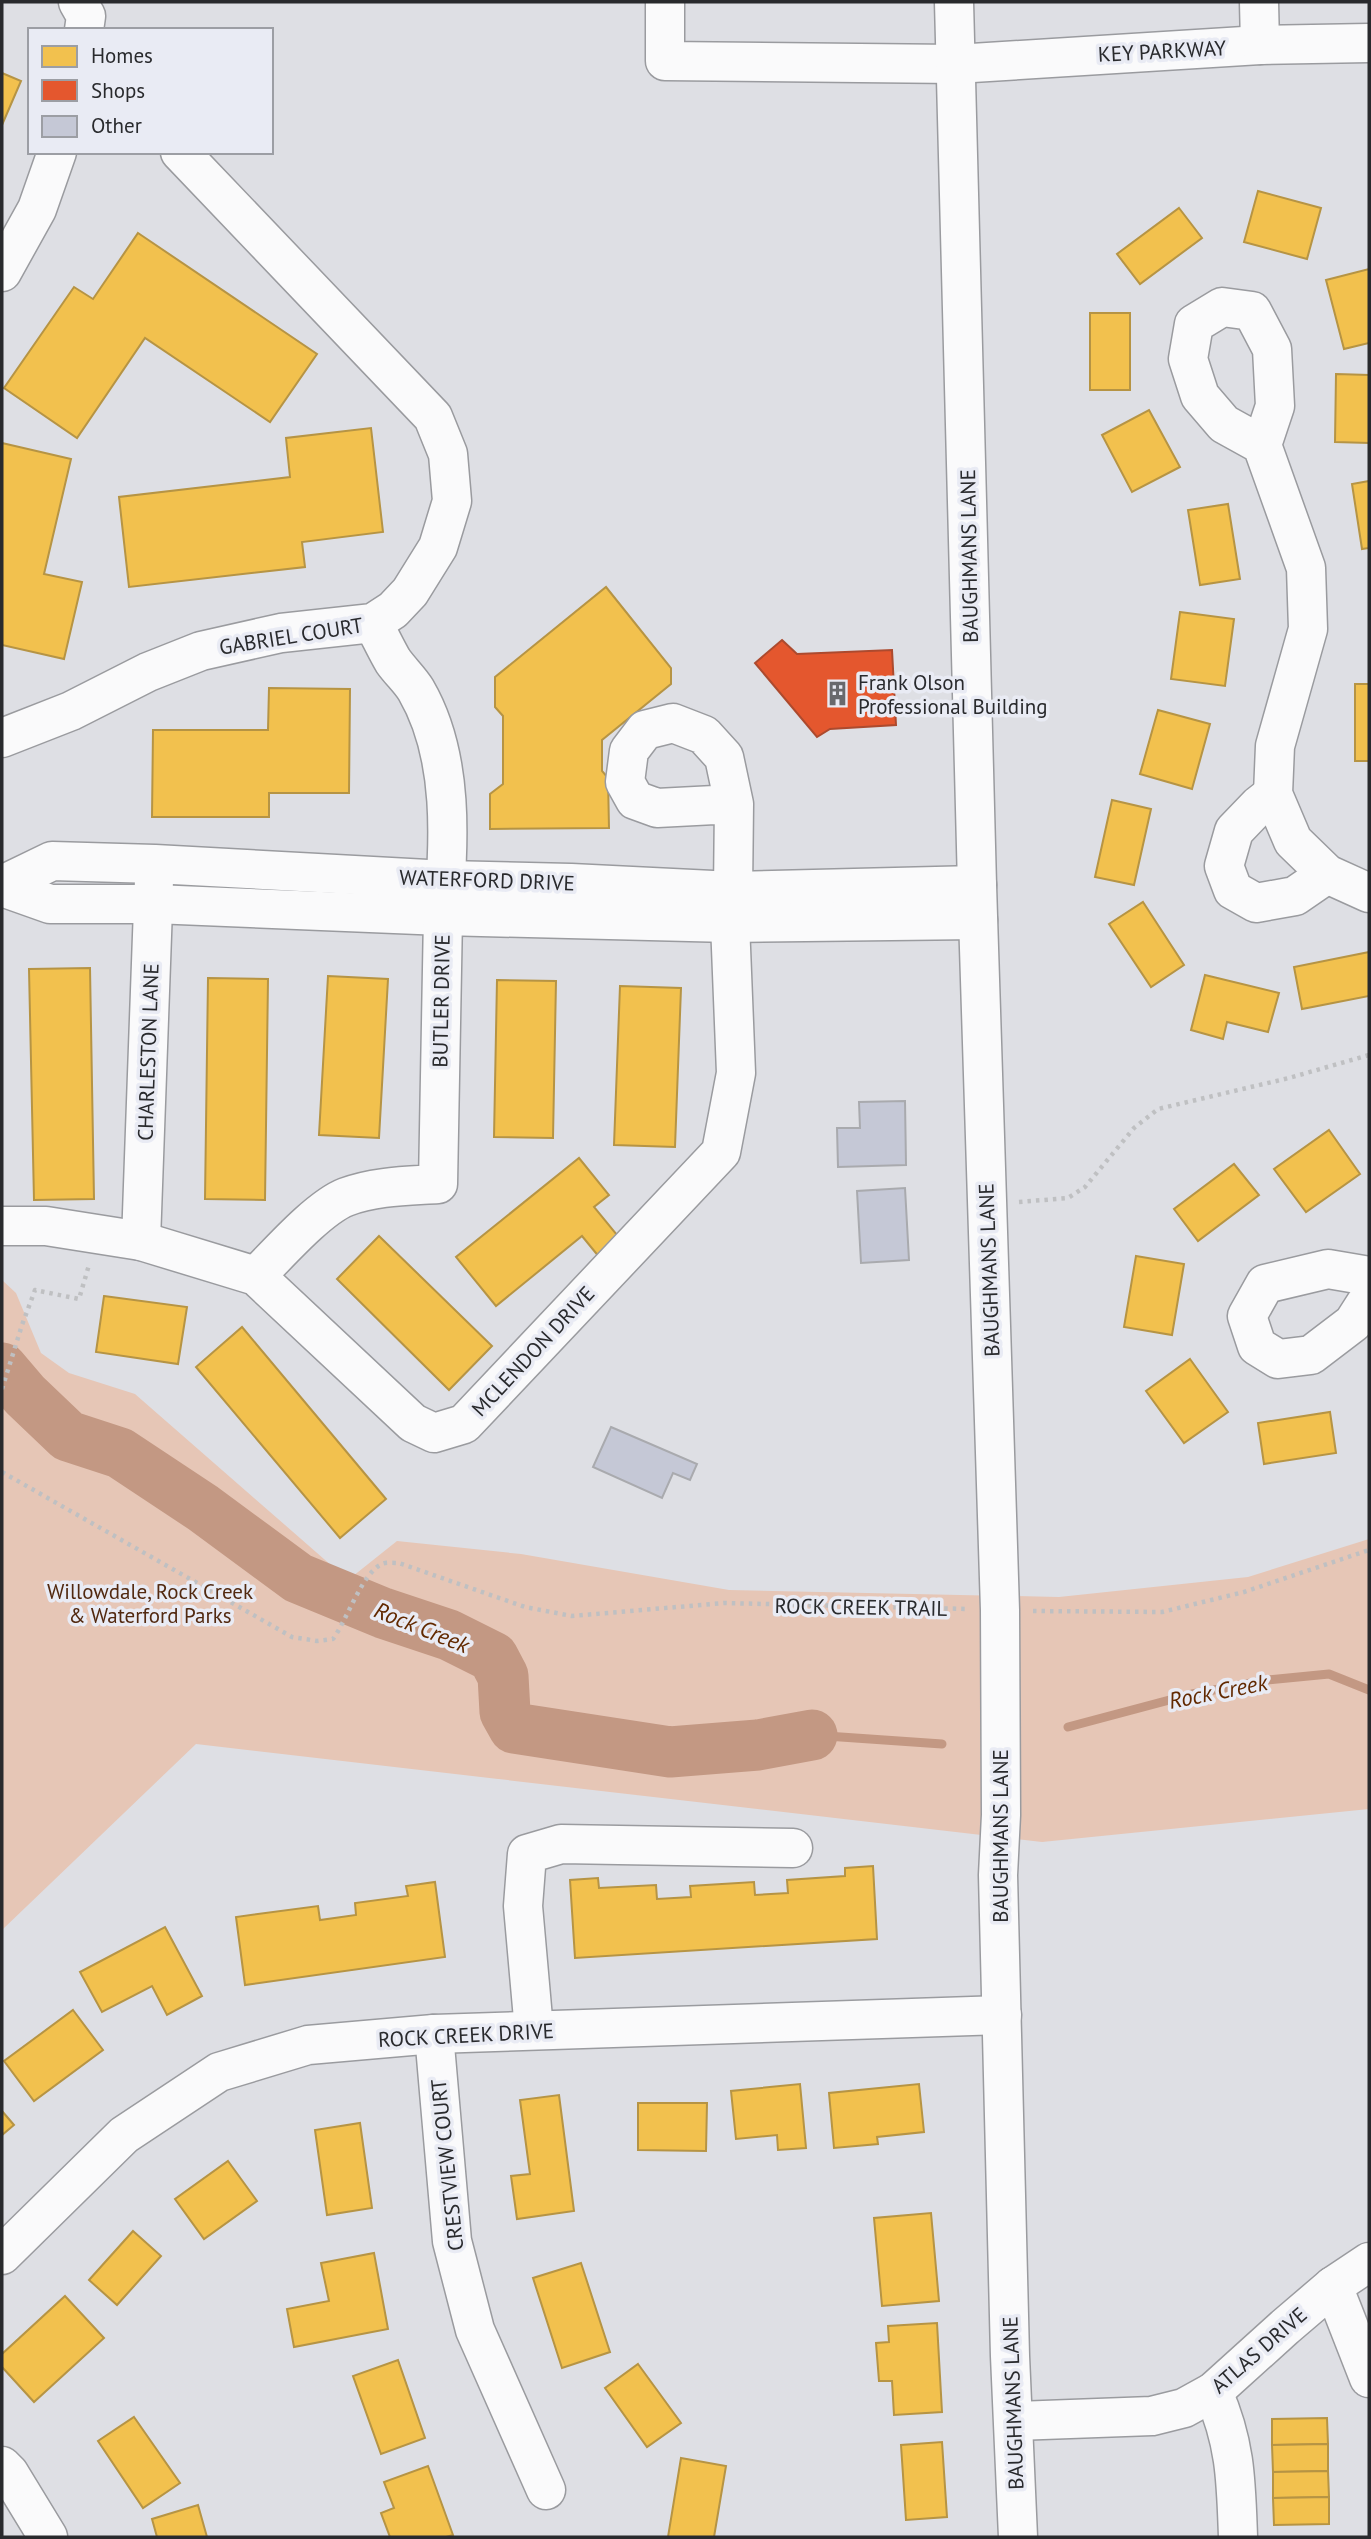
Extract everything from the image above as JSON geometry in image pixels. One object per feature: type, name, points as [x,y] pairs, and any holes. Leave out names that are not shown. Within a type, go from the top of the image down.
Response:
[{"type":"street","points":[[78,2],[86,16],[84,28]]},
{"type":"street","name":"KEY PARKWAY","points":[[665,2],[665,61],[956,64],[1260,45],[1369,43]]},
{"type":"street","name":"BAUGHMANS LANE","points":[[954,2],[1000,1610],[1001,1815],[998,1875],[1018,2537]]},
{"type":"street","points":[[1259,2],[1260,45]]},
{"type":"street","points":[[2,272],[37,209],[56,154]]},
{"type":"street","name":"GABRIEL COURT","points":[[2,737],[71,711],[148,672],[201,651],[281,634],[373,623],[393,611],[410,592],[438,547],[452,501],[448,454],[433,417],[182,154]]},
{"type":"street","points":[[1262,445],[1306,568],[1308,629],[1275,746],[1273,794],[1293,841],[1327,874],[1369,893]]},
{"type":"street","name":"BUTLER DRIVE","points":[[256,1276],[318,1215],[344,1198],[383,1188],[438,1184],[446,789],[438,741],[416,690],[394,662],[373,623]]},
{"type":"street","points":[[1273,794],[1234,831],[1224,866],[1233,890],[1256,903],[1295,896],[1327,874]]},
{"type":"street","name":"MCLENDON DRIVE","points":[[2,1226],[46,1226],[141,1241],[256,1276],[413,1423],[434,1433],[464,1424],[721,1152],[736,1073],[731,907],[734,804]]},
{"type":"street","name":"WATERFORD DRIVE","points":[[2,886],[52,861],[155,864],[444,898]]},
{"type":"street","name":"CHARLESTON LANE","points":[[141,1241],[155,864]]},
{"type":"street","name":"WATERFORD DRIVE","points":[[2,886],[50,904],[444,898],[731,907],[978,903]]},
{"type":"street","points":[[1369,1276],[1328,1269],[1265,1284],[1247,1316],[1257,1346],[1278,1359],[1311,1355],[1353,1323],[1369,1298]]},
{"type":"street","points":[[534,2031],[523,1906],[527,1854],[561,1844],[793,1848]]},
{"type":"street","name":"ROCK CREEK DRIVE","points":[[2,2255],[124,2134],[219,2072],[308,2045],[434,2034],[1002,2015]]},
{"type":"street","name":"CRESTVIEW COURT","points":[[434,2034],[452,2241],[475,2330],[545,2490]]},
{"type":"street","name":"ATLAS DRIVE","points":[[1014,2421],[1152,2416],[1184,2407],[1213,2392],[1285,2326],[1333,2286],[1369,2262]]},
{"type":"street","points":[[1333,2286],[1369,2378]]},
{"type":"street","points":[[1213,2392],[1224,2416],[1235,2462],[1238,2537]]},
{"type":"street","points":[[2,2466],[48,2537]]},
{"type":"path","points":[[987,1202],[1030,1202],[1068,1198],[1085,1187],[1133,1128],[1158,1109],[1289,1079],[1369,1055]]},
{"type":"path","points":[[2,1389],[36,1290],[79,1299],[98,1234]]},
{"type":"path","name":"ROCK CREEK TRAIL","points":[[2,1472],[292,1637],[317,1641],[333,1639],[363,1586],[383,1564],[399,1563],[525,1607],[572,1616],[724,1603],[1107,1613],[1162,1612],[1244,1592],[1369,1550]]},
{"type":"green space","name":"Willowdale, Rock Creek & Waterford Parks","points":[[2,1280],[16,1293],[41,1353],[69,1373],[135,1394],[348,1580],[397,1541],[521,1554],[729,1590],[1059,1597],[1248,1577],[1369,1539],[1369,1809],[1042,1842],[196,1744],[2,1930]]},
{"type":"building: Homes","points":[[2,73],[21,81],[2,125]]},
{"type":"building: Homes","points":[[1258,191],[1321,208],[1307,259],[1244,242]]},
{"type":"building: Homes","points":[[1179,208],[1202,238],[1140,284],[1117,254]]},
{"type":"building: Homes","points":[[138,233],[317,354],[270,422],[145,338],[77,438],[4,388],[74,287],[93,299]]},
{"type":"building: Homes","points":[[1369,269],[1369,343],[1344,349],[1326,280]]},
{"type":"building: Homes","points":[[1090,313],[1130,313],[1130,390],[1090,390]]},
{"type":"building: Homes","points":[[1336,374],[1369,375],[1369,443],[1335,442]]},
{"type":"building: Homes","points":[[1149,410],[1180,467],[1132,492],[1102,435]]},
{"type":"building: Homes","points":[[371,428],[383,532],[302,542],[305,567],[129,587],[119,497],[290,477],[286,438]]},
{"type":"building: Homes","points":[[2,443],[71,459],[44,574],[82,582],[64,659],[2,645]]},
{"type":"building: Homes","points":[[1369,481],[1369,548],[1362,549],[1352,484]]},
{"type":"building: Homes","points":[[1228,504],[1240,579],[1200,585],[1188,510]]},
{"type":"building: Homes","points":[[606,587],[671,668],[671,684],[602,740],[602,771],[608,778],[609,828],[490,829],[490,794],[503,784],[503,716],[495,707],[495,677]]},
{"type":"building: Homes","points":[[1180,612],[1234,619],[1225,686],[1171,679]]},
{"type":"building: Homes","points":[[1355,684],[1369,684],[1369,761],[1355,761]]},
{"type":"building: Homes","points":[[269,688],[350,689],[349,793],[269,793],[269,817],[152,817],[153,730],[268,730]]},
{"type":"building: Homes","points":[[1158,710],[1210,724],[1192,789],[1140,774]]},
{"type":"building: Homes","points":[[1112,800],[1151,809],[1134,885],[1095,877]]},
{"type":"building: Homes","points":[[1143,902],[1184,965],[1151,987],[1109,924]]},
{"type":"building: Homes","points":[[1369,952],[1369,996],[1302,1009],[1294,967]]},
{"type":"building: Homes","points":[[90,968],[94,1199],[34,1200],[29,969]]},
{"type":"building: Homes","points":[[1205,975],[1279,993],[1268,1032],[1227,1022],[1223,1039],[1191,1030]]},
{"type":"building: Homes","points":[[328,976],[388,979],[379,1138],[319,1135]]},
{"type":"building: Homes","points":[[208,978],[268,979],[265,1200],[205,1199]]},
{"type":"building: Homes","points":[[497,980],[556,981],[553,1138],[494,1137]]},
{"type":"building: Homes","points":[[620,986],[681,988],[675,1147],[614,1145]]},
{"type":"building: Homes","points":[[1329,1130],[1360,1174],[1306,1212],[1274,1169]]},
{"type":"building: Homes","points":[[579,1158],[609,1195],[594,1207],[622,1241],[600,1258],[582,1236],[496,1306],[456,1257]]},
{"type":"building: Homes","points":[[1234,1164],[1259,1195],[1198,1241],[1174,1209]]},
{"type":"building: Homes","points":[[379,1236],[492,1346],[449,1390],[337,1279]]},
{"type":"building: Homes","points":[[1136,1256],[1184,1264],[1172,1335],[1124,1327]]},
{"type":"building: Homes","points":[[104,1296],[187,1307],[178,1364],[96,1352]]},
{"type":"building: Homes","points":[[242,1327],[386,1499],[340,1538],[196,1367]]},
{"type":"building: Homes","points":[[1190,1359],[1228,1412],[1184,1443],[1146,1391]]},
{"type":"building: Homes","points":[[1330,1412],[1336,1453],[1264,1464],[1258,1423]]},
{"type":"building: Homes","points":[[873,1866],[877,1939],[575,1958],[570,1880],[598,1878],[599,1888],[656,1885],[657,1899],[691,1897],[690,1886],[754,1882],[755,1895],[788,1893],[787,1880],[845,1876],[845,1868]]},
{"type":"building: Homes","points":[[435,1882],[445,1957],[245,1985],[236,1917],[318,1906],[320,1920],[356,1915],[355,1903],[408,1896],[406,1886]]},
{"type":"building: Homes","points":[[165,1927],[202,1996],[167,2015],[152,1986],[102,2012],[80,1972]]},
{"type":"building: Homes","points":[[73,2010],[103,2050],[34,2101],[4,2061]]},
{"type":"building: Homes","points":[[800,2084],[806,2148],[778,2150],[777,2135],[736,2139],[731,2091]]},
{"type":"building: Homes","points":[[919,2084],[924,2132],[877,2137],[878,2144],[834,2148],[829,2093]]},
{"type":"building: Homes","points":[[559,2095],[574,2211],[517,2219],[511,2176],[530,2174],[520,2100]]},
{"type":"building: Homes","points":[[638,2103],[707,2103],[706,2151],[638,2150]]},
{"type":"building: Homes","points":[[2,2111],[14,2125],[2,2135]]},
{"type":"building: Homes","points":[[360,2123],[372,2208],[327,2215],[315,2130]]},
{"type":"building: Homes","points":[[228,2161],[257,2201],[204,2239],[175,2199]]},
{"type":"building: Homes","points":[[931,2213],[939,2301],[882,2306],[874,2218]]},
{"type":"building: Homes","points":[[133,2231],[161,2256],[117,2305],[89,2280]]},
{"type":"building: Homes","points":[[374,2253],[388,2329],[294,2347],[287,2309],[329,2301],[321,2263]]},
{"type":"building: Homes","points":[[581,2263],[610,2352],[562,2368],[533,2278]]},
{"type":"building: Homes","points":[[65,2296],[104,2338],[34,2402],[2,2367],[2,2354]]},
{"type":"building: Homes","points":[[937,2323],[942,2412],[894,2415],[892,2381],[879,2381],[876,2343],[889,2342],[888,2326]]},
{"type":"building: Homes","points":[[398,2360],[425,2438],[381,2454],[353,2376]]},
{"type":"building: Homes","points":[[638,2364],[681,2423],[647,2447],[605,2388]]},
{"type":"building: Homes","points":[[134,2417],[180,2483],[143,2508],[98,2441]]},
{"type":"building: Homes","points":[[1327,2418],[1328,2444],[1272,2445],[1272,2419]]},
{"type":"building: Homes","points":[[942,2442],[947,2517],[906,2520],[901,2445]]},
{"type":"building: Homes","points":[[1328,2444],[1328,2471],[1273,2472],[1272,2445]]},
{"type":"building: Homes","points":[[681,2458],[726,2466],[714,2537],[668,2537]]},
{"type":"building: Homes","points":[[428,2466],[453,2535],[390,2537],[381,2513],[394,2508],[384,2482]]},
{"type":"building: Homes","points":[[1328,2471],[1329,2497],[1273,2498],[1273,2472]]},
{"type":"building: Homes","points":[[1329,2497],[1329,2524],[1274,2525],[1273,2498]]},
{"type":"building: Homes","points":[[198,2505],[207,2537],[157,2537],[152,2519]]},
{"type":"building: Shops","name":"Frank Olson Professional Building","points":[[782,640],[797,654],[892,650],[896,725],[830,729],[817,737],[755,663]]},
{"type":"building: Other","points":[[905,1101],[906,1165],[838,1167],[837,1128],[860,1128],[859,1102]]},
{"type":"building: Other","points":[[905,1188],[909,1260],[861,1263],[857,1191]]},
{"type":"building: Other","points":[[611,1427],[697,1464],[690,1480],[673,1473],[662,1498],[593,1467]]},
{"type":"waterway","name":"Rock Creek","points":[[2,1368],[25,1395],[68,1436],[120,1453],[203,1508],[298,1578],[383,1613],[449,1635],[493,1657],[503,1676],[505,1712],[514,1728],[670,1752],[758,1745],[812,1735]]},
{"type":"waterway","name":"Rock Creek","points":[[1068,1727],[1192,1694],[1267,1680],[1329,1674],[1369,1690]]},
{"type":"waterway","name":"Rock Creek","points":[[812,1735],[942,1744]]},
{"type":"place","name":"Frank Olson Professional Building","points":[[838,694]]}]
